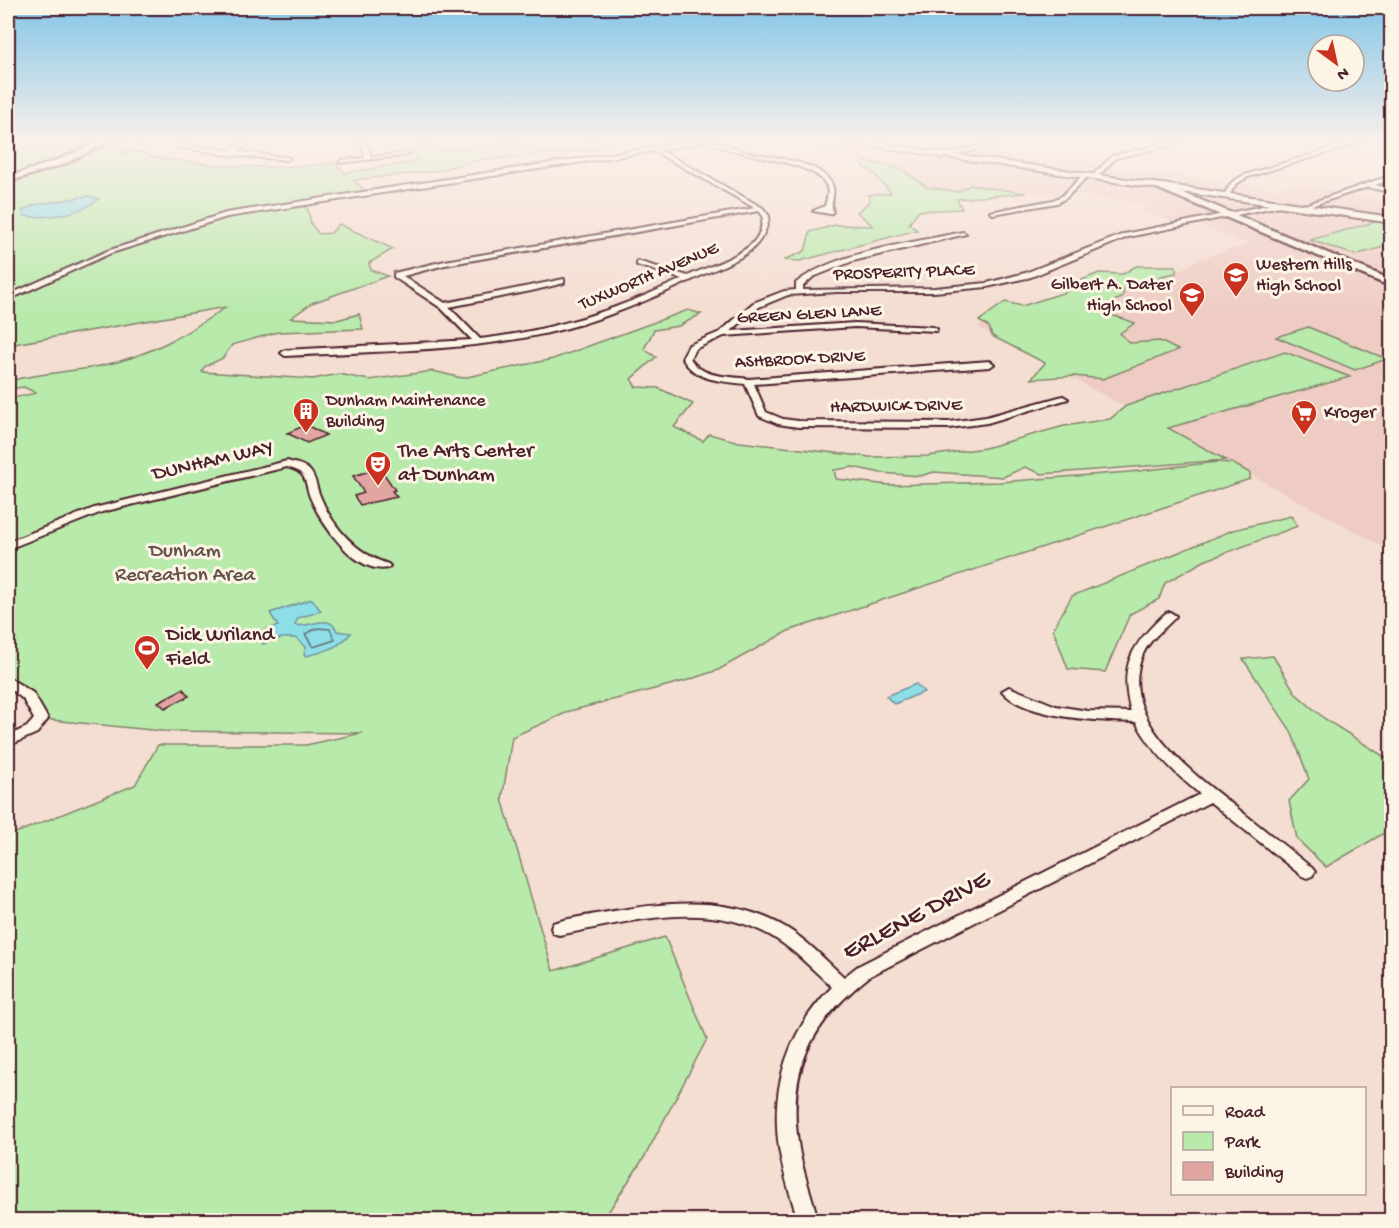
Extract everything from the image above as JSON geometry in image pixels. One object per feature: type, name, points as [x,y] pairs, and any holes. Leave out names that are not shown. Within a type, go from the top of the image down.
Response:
[{"type":"main road","points":[[1250,199],[1392,220]]},
{"type":"street","points":[[8,298],[115,250],[226,215],[332,199]]},
{"type":"street","points":[[744,199],[761,209]]},
{"type":"street","points":[[828,207],[831,199]]},
{"type":"street","points":[[993,212],[1059,199]]},
{"type":"street","points":[[1188,199],[1392,284]]},
{"type":"street","points":[[1302,207],[1324,199]]},
{"type":"street","name":"PROSPERITY PLACE","points":[[800,292],[934,290],[987,285],[1028,275],[1125,235],[1230,217],[1283,204]]},
{"type":"street","points":[[479,343],[444,306],[397,275],[435,265],[761,209]]},
{"type":"street","name":"TUXWORTH AVENUE","points":[[285,353],[381,347],[449,347],[587,321],[687,278],[757,244],[765,233],[766,216],[761,209]]},
{"type":"street","points":[[800,292],[799,285],[804,279],[841,263],[963,234]]},
{"type":"street","points":[[640,263],[687,278]]},
{"type":"street","points":[[444,306],[531,290],[561,281]]},
{"type":"street","name":"ASHBROOK DRIVE","points":[[800,292],[765,300],[723,334],[692,347],[687,354],[688,363],[707,376],[749,382],[990,364]]},
{"type":"street","name":"GREEN GLEN LANE","points":[[723,334],[855,325],[933,329]]},
{"type":"street","name":"HARDWICK DRIVE","points":[[749,382],[762,414],[781,422],[798,424],[949,426],[987,420],[1063,399]]},
{"type":"street","name":"DUNHAM WAY","points":[[8,546],[98,510],[287,464],[301,468],[309,476],[314,494],[332,526],[356,553],[373,564],[384,566]]},
{"type":"street","points":[[1170,616],[1149,631],[1134,662],[1130,690],[1138,717],[1163,754],[1210,795],[1307,872]]},
{"type":"street","points":[[8,681],[28,696],[41,719],[32,730],[8,741]]},
{"type":"street","points":[[1009,691],[1027,703],[1053,711],[1078,716],[1138,717]]},
{"type":"street","name":"ERLENE DRIVE","points":[[808,1221],[789,1150],[786,1101],[790,1071],[809,1025],[843,986],[864,971],[1210,795]]},
{"type":"street","points":[[559,928],[673,909],[717,910],[739,914],[778,932],[843,986]]},
{"type":"shaded area","name":"Western Hills High School","points":[[1111,199],[1376,199],[1391,202],[1391,551],[978,327],[1182,269],[1198,259],[1249,244],[1195,223],[1183,225],[1139,210],[1149,205]]},
{"type":"green space","name":"Dunham Recreation Area","points":[[8,199],[328,199],[299,204],[308,209],[311,224],[319,234],[331,233],[339,224],[393,249],[369,263],[371,270],[388,276],[312,303],[291,318],[337,320],[359,314],[363,329],[278,332],[232,345],[223,358],[204,367],[202,372],[313,379],[339,374],[369,380],[433,371],[462,378],[553,359],[688,310],[701,314],[679,326],[654,330],[644,349],[656,357],[631,379],[636,387],[658,388],[693,404],[674,427],[703,441],[709,434],[739,442],[870,457],[928,456],[985,448],[1064,426],[1110,419],[1126,406],[1285,352],[1350,377],[1168,428],[1226,460],[1042,474],[1025,467],[1003,477],[934,472],[920,476],[881,473],[853,467],[834,470],[836,479],[889,485],[1000,482],[1129,472],[1217,462],[1232,463],[1250,473],[1250,479],[788,631],[718,670],[570,711],[512,737],[502,799],[553,971],[665,937],[707,1039],[645,1156],[603,1220],[8,1220],[8,836],[135,785],[158,745],[306,745],[362,733],[162,731],[41,719],[15,685],[8,681],[8,399],[36,393],[24,387],[8,389],[8,381],[100,366],[134,357],[181,335],[226,307],[8,345]]},
{"type":"green space","points":[[957,199],[962,209],[918,211],[909,224],[917,230],[800,261],[784,260],[805,251],[810,232],[835,225],[873,226],[857,212],[870,201]]},
{"type":"green space","points":[[1378,221],[1391,225],[1391,245],[1355,255],[1310,240]]},
{"type":"green space","points":[[1136,266],[1176,266],[1176,273],[1161,276],[1152,284],[1124,289],[1122,298],[1103,305],[1100,311],[1135,323],[1120,333],[1130,343],[1160,341],[1178,350],[1103,379],[1074,376],[1031,379],[1045,363],[992,336],[989,327],[979,321],[1005,302],[1022,306],[1069,291],[1067,286],[1099,273],[1123,274]]},
{"type":"green space","points":[[1308,327],[1387,359],[1355,370],[1276,337]]},
{"type":"green space","points":[[1291,516],[1298,526],[1204,561],[1165,583],[1159,599],[1130,614],[1105,672],[1068,669],[1053,629],[1072,596],[1233,530]]},
{"type":"green space","points":[[1273,656],[1296,694],[1325,719],[1391,761],[1391,829],[1326,867],[1297,839],[1289,801],[1309,779],[1291,731],[1243,659]]},
{"type":"water","points":[[68,199],[99,199],[74,212],[54,216],[25,216],[22,211],[34,205]]},
{"type":"water","points":[[312,599],[321,611],[298,618],[295,625],[324,622],[334,625],[337,631],[351,633],[331,649],[306,656],[304,655],[306,647],[296,638],[282,638],[263,644],[257,633],[278,626],[270,613]]},
{"type":"water","points":[[916,684],[924,692],[894,704],[886,696]]},
{"type":"building","name":"Dunham Maintenance Building","points":[[306,425],[326,435],[307,443],[287,433]]},
{"type":"building","name":"The Arts Center at Dunham","points":[[380,468],[395,490],[392,491],[397,497],[360,505],[354,496],[364,493],[353,476]]},
{"type":"building","points":[[183,689],[189,696],[165,708],[158,702]]},
{"type":"place","name":"Western Hills High School","points":[[1236,298]]},
{"type":"place","name":"Gilbert A. Dater High School","points":[[1192,318]]},
{"type":"place","name":"Dunham Maintenance Building","points":[[306,434]]},
{"type":"place","name":"Kroger","points":[[1304,436]]},
{"type":"place","name":"The Arts Center at Dunham","points":[[378,487]]},
{"type":"place","name":"Dick Wriland Field","points":[[147,671]]}]
